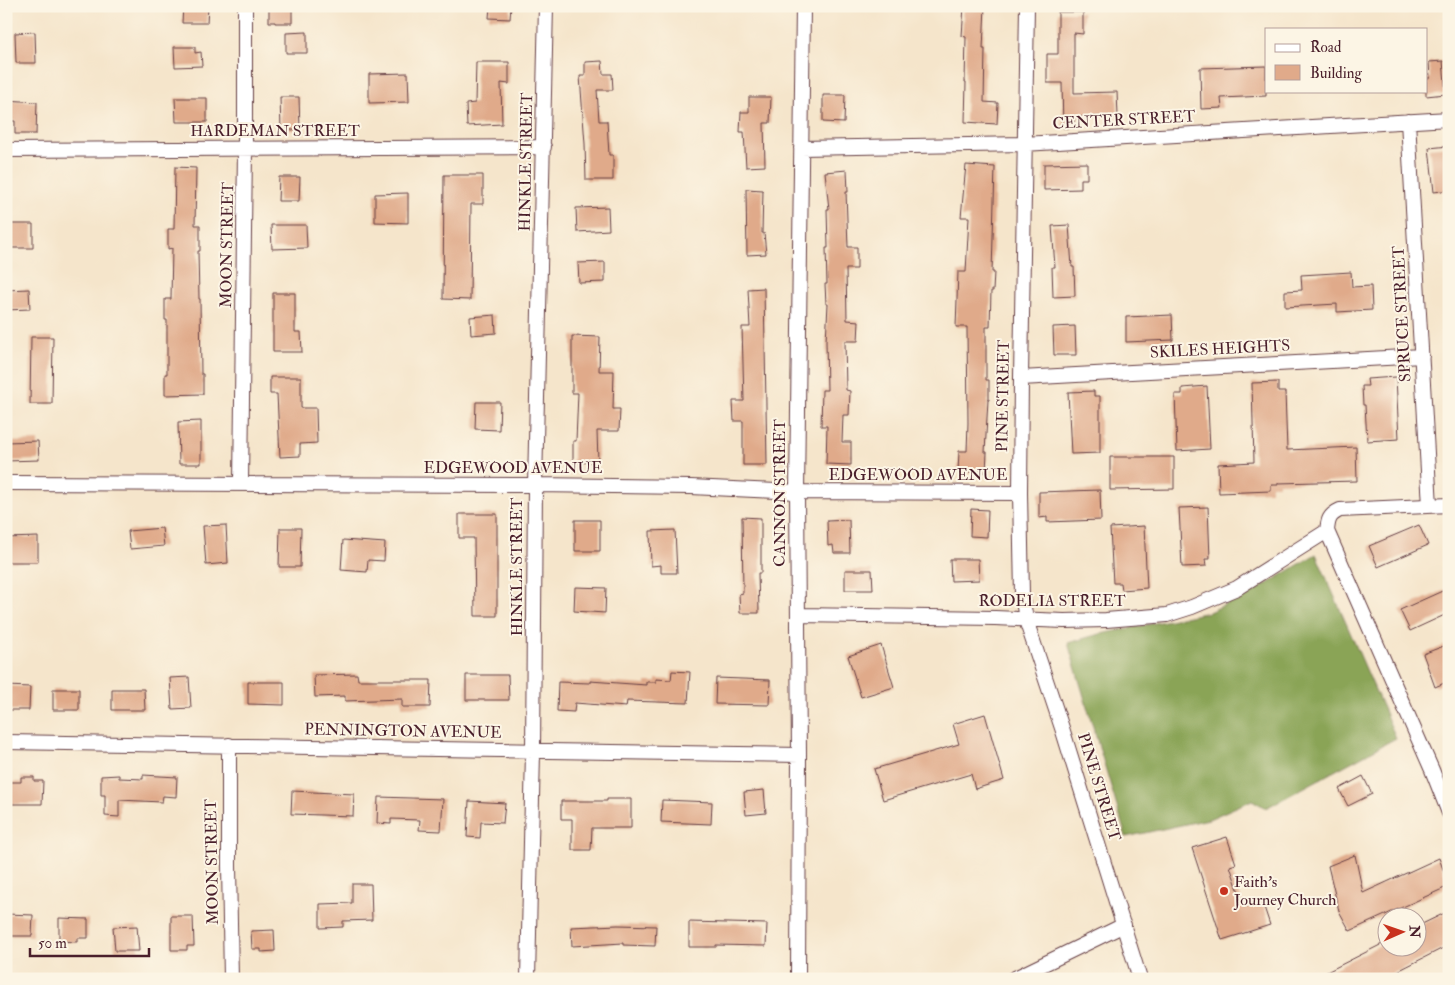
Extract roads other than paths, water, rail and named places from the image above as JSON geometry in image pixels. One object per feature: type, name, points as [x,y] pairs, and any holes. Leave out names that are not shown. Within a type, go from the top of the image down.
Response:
[{"type":"street","name":"MOON STREET","points":[[241,484],[245,6]]},
{"type":"street","name":"HINKLE STREET","points":[[528,979],[546,6]]},
{"type":"street","name":"CANNON STREET","points":[[798,979],[800,755],[797,492],[803,6]]},
{"type":"street","name":"PINE STREET","points":[[1027,6],[1020,493],[1022,594],[1026,620],[1062,728],[1140,979]]},
{"type":"street","name":"CENTER STREET","points":[[801,148],[1024,144],[1449,119]]},
{"type":"street","name":"SPRUCE STREET","points":[[1408,121],[1430,506]]},
{"type":"street","name":"HARDEMAN STREET","points":[[6,150],[544,146]]},
{"type":"street","name":"SKILES HEIGHTS","points":[[1021,378],[1422,356]]},
{"type":"street","name":"EDGEWOOD AVENUE","points":[[6,483],[536,485],[691,487],[797,492],[1020,493]]},
{"type":"street","name":"RODELIA STREET","points":[[798,615],[1106,620],[1167,615],[1192,608],[1237,588],[1327,531],[1328,520],[1332,514],[1340,510],[1449,505]]},
{"type":"street","points":[[1327,531],[1449,813]]},
{"type":"street","name":"PENNINGTON AVENUE","points":[[6,742],[800,755]]},
{"type":"street","name":"MOON STREET","points":[[229,745],[231,979]]},
{"type":"street","points":[[1012,979],[1124,925]]},
{"type":"place","name":"Faith's Journey Church","points":[[1224,891]]}]
